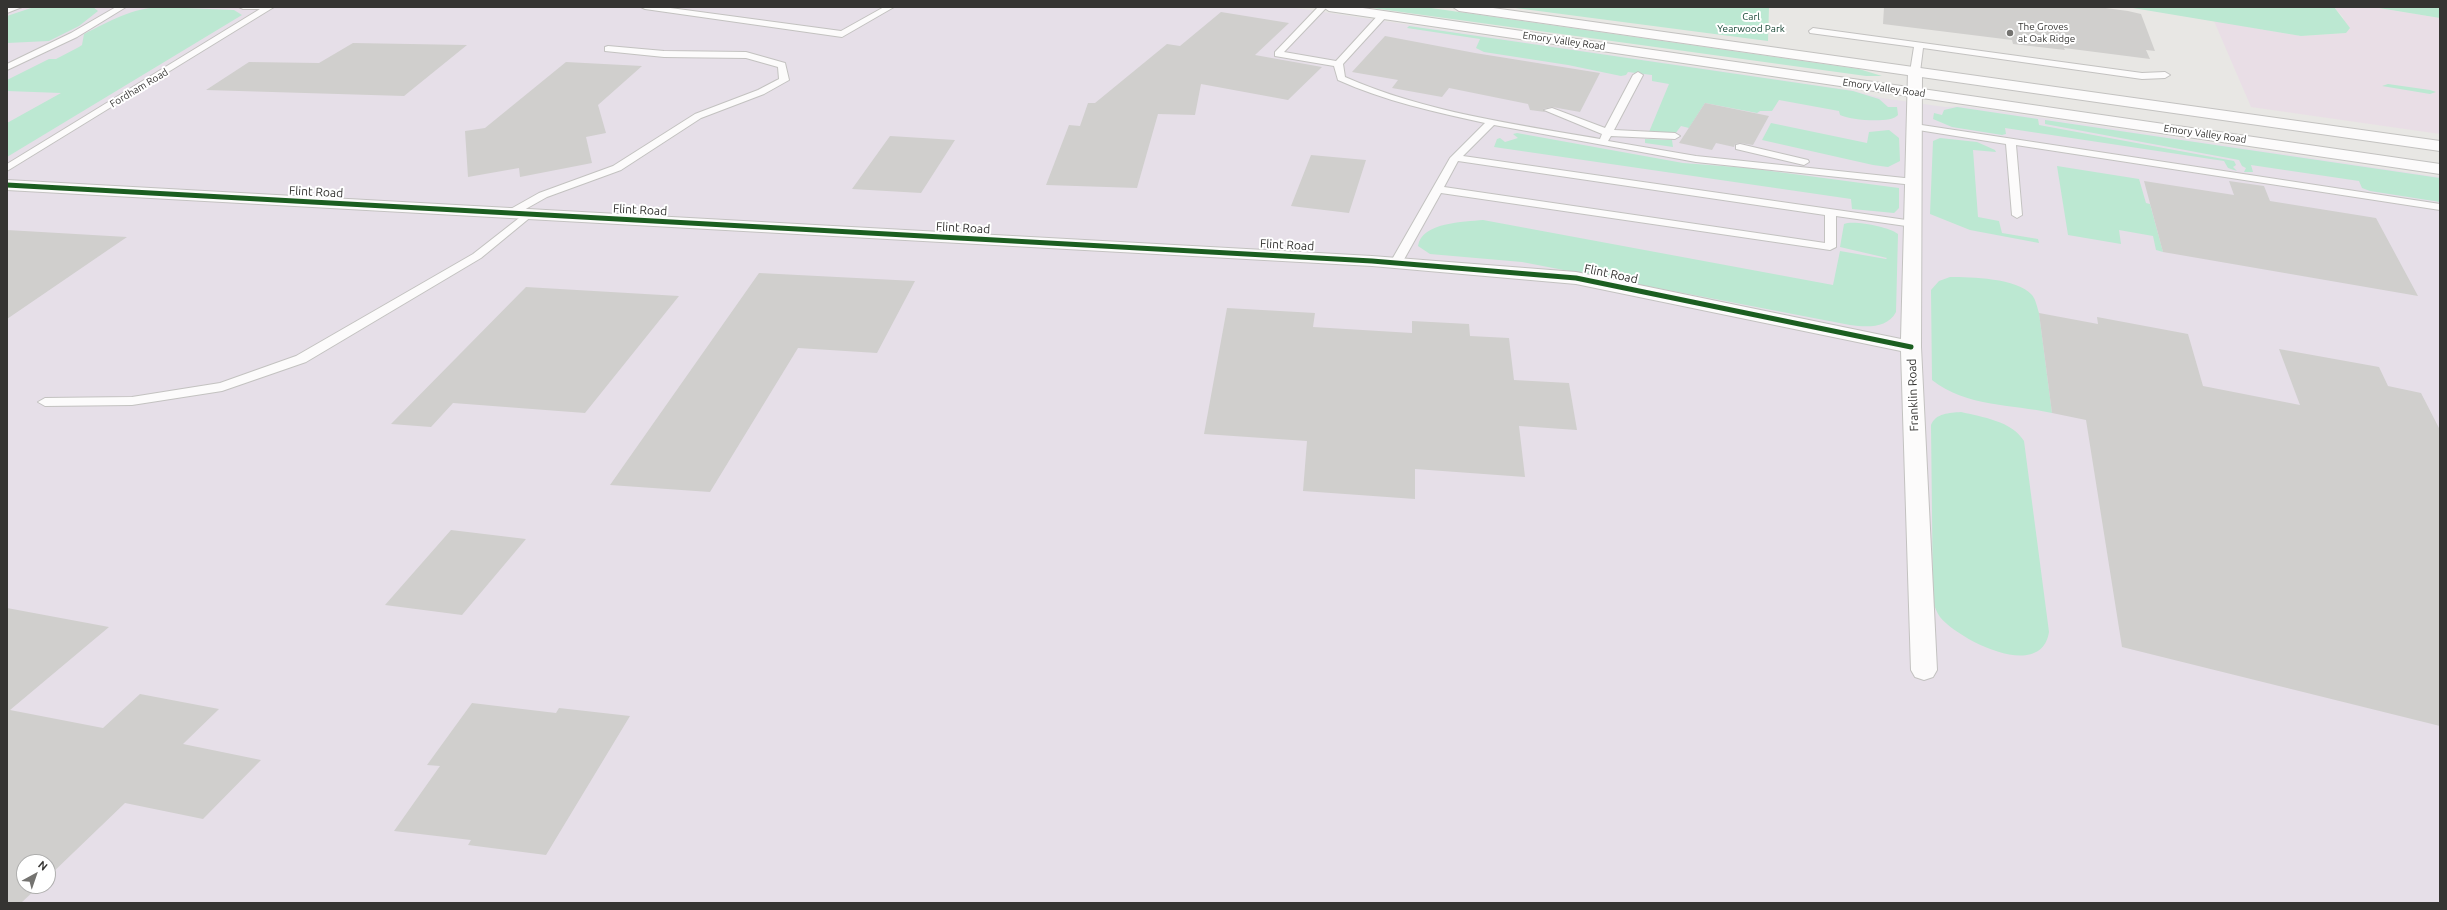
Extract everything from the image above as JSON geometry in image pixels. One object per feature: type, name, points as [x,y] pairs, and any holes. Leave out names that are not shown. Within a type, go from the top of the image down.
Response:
[{"type":"street","name":"Emory Valley Road","points":[[1329,7],[2440,169]]},
{"type":"street","name":"Emory Valley Road","points":[[1459,7],[2440,146]]},
{"type":"street","name":"Franklin Road","points":[[1915,72],[1911,347],[1924,670]]},
{"type":"street","name":"Flint Road","points":[[7,185],[1396,263],[1576,278],[1911,347]]},
{"type":"lane","points":[[7,12],[18,7]]},
{"type":"lane","points":[[7,67],[74,35],[122,7]]},
{"type":"lane","points":[[243,7],[270,7]]},
{"type":"lane","name":"Fordham Road","points":[[7,168],[270,7]]},
{"type":"lane","points":[[645,7],[842,34],[890,7]]},
{"type":"lane","points":[[1324,7],[1278,54],[1338,64]]},
{"type":"lane","points":[[1338,64],[1383,15]]},
{"type":"lane","points":[[1813,31],[2146,77],[2165,75]]},
{"type":"lane","points":[[1915,72],[1919,45]]},
{"type":"lane","points":[[45,402],[132,401],[222,387],[301,359],[477,256],[519,214],[544,195],[617,168],[698,116],[762,92],[784,80],[782,64],[746,55],[664,54],[608,49]]},
{"type":"lane","points":[[1338,64],[1341,78],[1374,93],[1431,109],[1491,122],[1696,159],[1914,182]]},
{"type":"lane","points":[[1603,143],[1638,75]]},
{"type":"lane","points":[[1549,110],[1608,133],[1675,136]]},
{"type":"lane","points":[[1396,263],[1436,189],[1455,158],[1491,122]]},
{"type":"lane","points":[[1915,127],[2440,207]]},
{"type":"lane","points":[[2011,142],[2017,215]]},
{"type":"lane","points":[[1740,147],[1853,175]]},
{"type":"lane","points":[[1455,158],[1913,224]]},
{"type":"lane","points":[[1436,189],[1830,248],[1831,212]]},
{"type":"shaded area","points":[[7,7],[1289,7],[1851,90],[1882,98],[1945,107],[1964,106],[2440,177],[2440,903],[7,903]]},
{"type":"shaded area","points":[[2334,7],[2373,7],[2440,18],[2440,134],[2251,107],[2214,21],[2301,36],[2346,33],[2343,17]]},
{"type":"green space","points":[[34,7],[93,7],[98,11],[79,26],[49,41],[7,43],[7,16]]},
{"type":"green space","points":[[161,7],[234,10],[242,15],[7,157],[7,123],[61,93],[7,91],[7,80],[49,59],[56,59],[79,47],[82,45],[84,34],[112,20],[140,10]]},
{"type":"green space","points":[[1365,7],[1424,7],[1859,69],[1882,76],[1866,76]]},
{"type":"green space","name":"Carl Yearwood Park","points":[[1508,7],[1769,7],[1768,41]]},
{"type":"green space","points":[[2127,7],[2334,7],[2350,28],[2346,33],[2301,36]]},
{"type":"green space","points":[[2373,7],[2440,7],[2440,18]]},
{"type":"green space","points":[[1409,26],[1853,91],[1879,99],[1888,107],[1897,107],[1898,115],[1887,120],[1861,120],[1840,115],[1839,111],[1779,100],[1772,111],[1760,111],[1757,113],[1705,103],[1689,128],[1681,126],[1675,134],[1630,133],[1629,130],[1649,132],[1669,84],[1652,81],[1652,75],[1628,72],[1626,75],[1621,76],[1568,65],[1484,52],[1476,48],[1480,39],[1407,28]]},
{"type":"green space","points":[[2388,84],[2436,92],[2430,94],[2382,86]]},
{"type":"green space","points":[[1957,107],[2038,119],[2039,125],[2234,161],[2236,165],[2233,167],[2237,171],[2228,168],[2224,161],[2005,128],[2006,134],[2002,135],[1952,127],[1933,119],[1934,113],[1942,115],[1944,110]]},
{"type":"green space","points":[[2045,120],[2440,178],[2440,202],[2370,191],[2362,188],[2359,181],[2251,165],[2253,172],[2244,172],[2246,168],[2242,166],[2239,160],[2045,124]]},
{"type":"green space","points":[[1771,123],[1867,143],[1869,132],[1889,130],[1899,138],[1900,161],[1888,167],[1873,165],[1762,140]]},
{"type":"green space","points":[[1517,133],[1683,163],[1748,168],[1899,188],[1899,208],[1894,213],[1852,209],[1851,199],[1494,147],[1497,139],[1500,138],[1505,142],[1518,138],[1513,134]]},
{"type":"green space","points":[[1940,138],[1977,142],[1995,150],[1996,152],[1973,150],[1978,217],[1999,221],[2002,233],[2038,239],[2039,243],[1970,230],[1930,214],[1933,141]]},
{"type":"green space","points":[[1645,139],[1672,140],[1673,147],[1645,143]]},
{"type":"green space","points":[[2057,166],[2139,179],[2146,203],[2150,204],[2163,252],[2156,250],[2153,236],[2119,230],[2121,244],[2068,235]]},
{"type":"green space","points":[[1483,220],[1833,285],[1840,251],[1887,258],[1840,247],[1844,224],[1855,223],[1880,227],[1894,231],[1898,234],[1896,312],[1892,318],[1876,326],[1850,325],[1522,262],[1430,254],[1418,246],[1421,238],[1427,232],[1435,228],[1455,223]]},
{"type":"green space","points":[[1950,277],[1981,278],[2005,282],[2025,289],[2032,295],[2039,313],[2052,413],[1974,400],[1945,389],[1932,380],[1931,290],[1939,281]]},
{"type":"green space","points":[[1961,412],[1987,418],[2004,424],[2019,434],[2024,441],[2049,632],[2043,647],[2031,654],[2016,655],[1999,652],[1981,645],[1964,636],[1950,626],[1940,617],[1933,603],[1931,425],[1936,418],[1940,416],[1948,413]]},
{"type":"building","name":"The Groves at Oak Ridge","points":[[1884,7],[2098,7],[2128,11],[2141,14],[2155,51],[2146,50],[2150,59],[2064,48],[2065,50],[2013,44],[2012,40],[1883,24]]},
{"type":"building","points":[[1221,12],[1289,23],[1255,55],[1322,67],[1288,100],[1201,84],[1195,115],[1158,114],[1137,188],[1046,185],[1069,125],[1080,126],[1088,103],[1095,103],[1167,44],[1180,46]]},
{"type":"building","points":[[1385,36],[1475,53],[1600,73],[1580,112],[1552,107],[1543,109],[1545,112],[1530,110],[1528,104],[1449,88],[1442,97],[1392,88],[1398,80],[1352,72]]},
{"type":"building","points":[[353,43],[467,45],[404,96],[206,90],[249,62],[319,63]]},
{"type":"building","points":[[566,62],[642,66],[598,105],[606,133],[586,137],[592,163],[520,177],[519,168],[468,177],[465,131],[485,128]]},
{"type":"building","points":[[1705,103],[1769,116],[1753,145],[1740,143],[1735,144],[1734,147],[1716,143],[1712,150],[1679,143]]},
{"type":"building","points":[[890,136],[955,140],[921,193],[852,189]]},
{"type":"building","points":[[1311,155],[1366,160],[1349,213],[1291,206]]},
{"type":"building","points":[[2144,181],[2234,195],[2229,181],[2264,186],[2270,201],[2376,218],[2418,296],[2163,252]]},
{"type":"building","points":[[7,230],[127,237],[7,319]]},
{"type":"building","points":[[759,273],[915,281],[877,353],[798,348],[710,492],[610,485]]},
{"type":"building","points":[[526,287],[679,296],[585,413],[453,403],[431,427],[391,424]]},
{"type":"building","points":[[1227,308],[1315,313],[1313,327],[1412,333],[1412,321],[1469,324],[1470,336],[1509,338],[1514,380],[1569,383],[1577,430],[1519,426],[1525,477],[1415,469],[1415,499],[1303,491],[1307,441],[1204,434]]},
{"type":"building","points":[[2039,313],[2098,324],[2097,317],[2188,334],[2203,386],[2300,405],[2279,349],[2379,367],[2388,386],[2421,393],[2440,430],[2440,726],[2122,647],[2086,420],[2052,413]]},
{"type":"building","points":[[451,530],[526,539],[462,615],[385,605]]},
{"type":"building","points":[[7,608],[109,627],[10,710],[103,728],[140,694],[219,709],[183,744],[261,760],[203,819],[125,803],[56,869],[56,854],[16,854],[16,894],[31,894],[21,903],[7,903]]},
{"type":"building","points":[[472,703],[556,713],[559,708],[630,716],[546,855],[468,845],[471,840],[394,831],[440,766],[427,765]]},
{"type":"cycle path","points":[[7,185],[1372,261],[1576,278],[1911,347]]},
{"type":"place","name":"The Groves at Oak Ridge","points":[[2010,33]]}]
